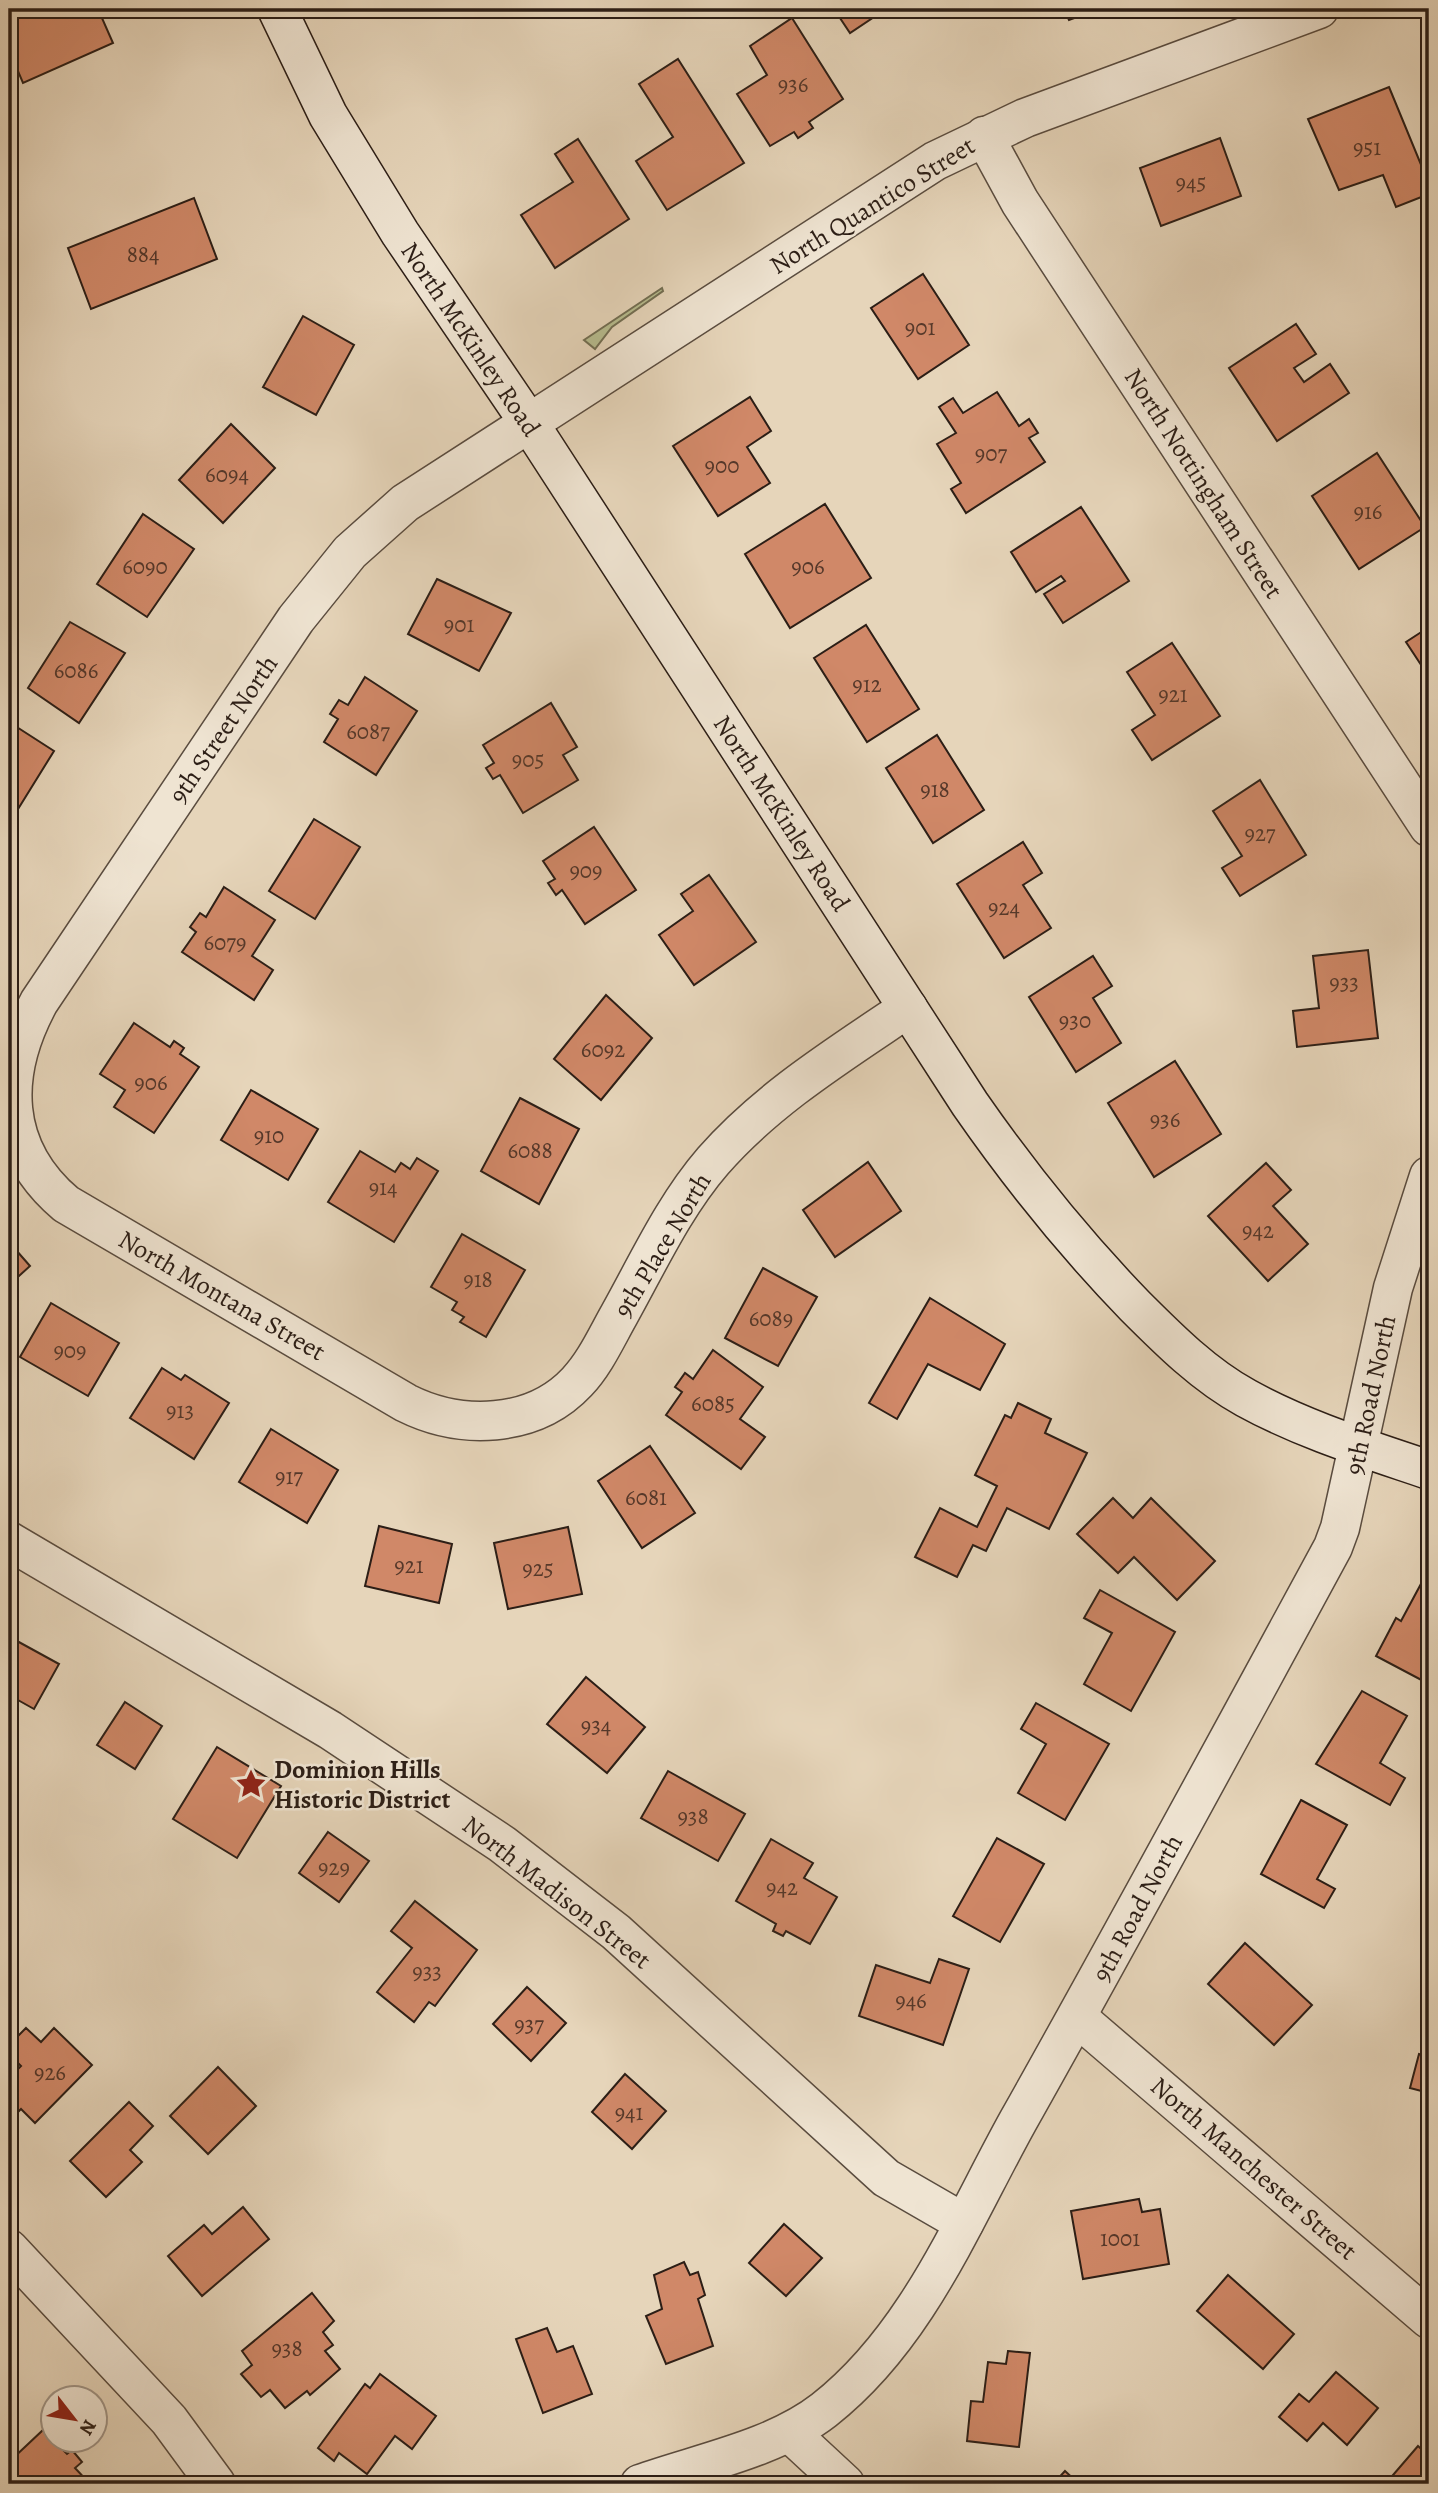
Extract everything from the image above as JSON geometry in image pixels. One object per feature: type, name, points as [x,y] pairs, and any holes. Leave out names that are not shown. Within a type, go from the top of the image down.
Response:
[{"type":"street","name":"North McKinley Road","points":[[277,9],[343,139],[400,233],[528,423],[1020,1176],[1097,1266],[1158,1329],[1206,1372],[1245,1398],[1302,1426],[1429,1470]]},
{"type":"street","name":"North Quantico Street","points":[[528,423],[935,161],[984,136],[1269,18],[1319,9]]},
{"type":"street","name":"North Nottingham Street","points":[[984,136],[1020,202],[1429,827]]},
{"type":"street","name":"9th Street North","points":[[12,1105],[12,1061],[23,1029],[321,585],[366,536],[397,509],[528,423]]},
{"type":"street","name":"9th Place North","points":[[486,1421],[508,1419],[540,1409],[577,1383],[605,1342],[691,1190],[733,1138],[821,1068],[908,1008]]},
{"type":"street","name":"North Montana Street","points":[[12,1105],[26,1155],[44,1184],[66,1204],[406,1403],[439,1417],[486,1421]]},
{"type":"street","name":"9th Road North","points":[[640,2484],[790,2433],[829,2406],[887,2348],[909,2318],[1078,2018],[1333,1547],[1359,1446],[1398,1268],[1429,1176]]},
{"type":"street","name":"North Madison Street","points":[[9,1541],[330,1730],[502,1844],[616,1932],[886,2178],[964,2222]]},
{"type":"street","name":"North Manchester Street","points":[[1078,2018],[1429,2319]]},
{"type":"street","points":[[9,2249],[169,2420],[216,2484]]},
{"type":"street","points":[[790,2433],[845,2484]]},
{"type":"green space","points":[[662,288],[663,291],[612,327],[595,349],[584,340]]},
{"type":"building","points":[[9,9],[98,9],[113,43],[23,83],[9,50]]},
{"type":"building","points":[[834,9],[886,9],[850,33]]},
{"type":"building","points":[[1064,9],[1099,9],[1069,20]]},
{"type":"building","points":[[792,18],[843,99],[809,122],[813,128],[798,138],[794,132],[770,146],[737,94],[767,75],[750,46]]},
{"type":"building","points":[[678,59],[744,163],[667,210],[636,161],[673,137],[639,84]]},
{"type":"building","points":[[1389,87],[1429,184],[1429,194],[1396,207],[1383,175],[1339,190],[1308,119]]},
{"type":"building","points":[[1220,138],[1241,196],[1161,226],[1140,168]]},
{"type":"building","points":[[578,139],[629,219],[555,268],[521,215],[573,182],[555,154]]},
{"type":"building","points":[[194,198],[217,259],[91,309],[68,248]]},
{"type":"building","points":[[923,274],[969,345],[918,379],[871,308]]},
{"type":"building","points":[[303,316],[354,345],[316,415],[263,387]]},
{"type":"building","points":[[1296,324],[1316,354],[1294,368],[1304,382],[1330,364],[1349,393],[1277,441],[1229,368]]},
{"type":"building","points":[[997,392],[1019,426],[1029,419],[1038,433],[1029,438],[1045,462],[966,513],[951,489],[961,483],[937,444],[956,433],[939,407],[953,398],[963,413]]},
{"type":"building","points":[[750,397],[771,431],[747,447],[770,483],[718,516],[673,446]]},
{"type":"building","points":[[231,424],[275,468],[223,523],[179,480]]},
{"type":"building","points":[[1377,453],[1425,527],[1359,569],[1312,496]]},
{"type":"building","points":[[825,504],[871,578],[790,628],[745,554]]},
{"type":"building","points":[[1081,507],[1129,581],[1063,623],[1044,594],[1065,581],[1061,576],[1036,592],[1011,552]]},
{"type":"building","points":[[143,514],[194,549],[147,617],[97,584]]},
{"type":"building","points":[[437,579],[511,613],[479,671],[408,634]]},
{"type":"building","points":[[70,622],[125,653],[79,723],[28,688]]},
{"type":"building","points":[[866,625],[919,709],[867,742],[814,658]]},
{"type":"building","points":[[1429,627],[1429,677],[1406,642]]},
{"type":"building","points":[[1172,643],[1220,716],[1152,760],[1132,730],[1155,715],[1127,672]]},
{"type":"building","points":[[365,677],[417,711],[376,775],[324,742],[338,719],[330,714],[339,700],[348,705]]},
{"type":"building","points":[[551,703],[577,747],[563,755],[578,780],[523,813],[500,775],[493,779],[486,768],[494,763],[483,745]]},
{"type":"building","points":[[9,722],[54,751],[10,822],[9,822]]},
{"type":"building","points":[[937,735],[984,810],[933,843],[886,768]]},
{"type":"building","points":[[1260,780],[1306,855],[1240,896],[1222,868],[1242,856],[1213,811]]},
{"type":"building","points":[[314,819],[360,847],[315,919],[269,891]]},
{"type":"building","points":[[594,827],[636,890],[585,924],[562,890],[556,895],[548,883],[555,879],[543,861]]},
{"type":"building","points":[[1023,842],[1042,873],[1023,885],[1051,928],[1004,958],[957,884]]},
{"type":"building","points":[[709,875],[756,942],[694,985],[659,935],[693,911],[681,894]]},
{"type":"building","points":[[224,887],[275,920],[252,956],[273,970],[254,1000],[182,952],[196,932],[190,927],[200,913],[206,917]]},
{"type":"building","points":[[1368,950],[1378,1038],[1297,1047],[1293,1011],[1319,1008],[1313,956]]},
{"type":"building","points":[[1093,956],[1112,986],[1093,998],[1121,1043],[1076,1072],[1029,997]]},
{"type":"building","points":[[606,995],[652,1038],[601,1100],[554,1059]]},
{"type":"building","points":[[134,1023],[170,1047],[174,1041],[184,1048],[180,1054],[199,1067],[154,1133],[114,1107],[125,1090],[100,1074]]},
{"type":"building","points":[[1175,1061],[1221,1134],[1154,1177],[1108,1103]]},
{"type":"building","points":[[251,1090],[318,1129],[288,1180],[221,1140]]},
{"type":"building","points":[[520,1098],[579,1129],[539,1204],[481,1171]]},
{"type":"building","points":[[360,1151],[395,1172],[401,1163],[410,1169],[417,1158],[438,1171],[394,1242],[328,1202]]},
{"type":"building","points":[[868,1162],[901,1211],[835,1257],[803,1210]]},
{"type":"building","points":[[1266,1163],[1291,1190],[1273,1206],[1308,1244],[1268,1281],[1208,1216]]},
{"type":"building","points":[[462,1234],[525,1270],[486,1337],[460,1322],[464,1317],[452,1310],[457,1302],[431,1287]]},
{"type":"building","points":[[9,1242],[30,1266],[9,1285]]},
{"type":"building","points":[[763,1268],[817,1297],[778,1366],[725,1338]]},
{"type":"building","points":[[930,1298],[1005,1344],[980,1390],[928,1364],[897,1419],[869,1403]]},
{"type":"building","points":[[51,1303],[119,1343],[88,1396],[20,1357]]},
{"type":"building","points":[[713,1350],[763,1387],[740,1419],[765,1437],[741,1469],[666,1415],[682,1392],[675,1387],[685,1373],[693,1379]]},
{"type":"building","points":[[162,1368],[181,1380],[185,1375],[229,1403],[194,1459],[130,1418]]},
{"type":"building","points":[[1018,1403],[1051,1419],[1045,1433],[1087,1453],[1049,1529],[1007,1508],[986,1551],[973,1545],[957,1577],[915,1557],[940,1508],[977,1527],[997,1486],[975,1475],[1005,1415],[1011,1418]]},
{"type":"building","points":[[271,1429],[338,1470],[307,1523],[239,1482]]},
{"type":"building","points":[[650,1446],[695,1513],[642,1548],[598,1481]]},
{"type":"building","points":[[1113,1498],[1133,1518],[1151,1498],[1215,1561],[1177,1600],[1134,1557],[1118,1573],[1077,1534]]},
{"type":"building","points":[[379,1526],[452,1544],[439,1603],[365,1586]]},
{"type":"building","points":[[568,1527],[582,1594],[508,1609],[494,1543]]},
{"type":"building","points":[[1422,1582],[1429,1586],[1429,1684],[1376,1656],[1396,1618],[1401,1621]]},
{"type":"building","points":[[1100,1590],[1175,1632],[1131,1711],[1084,1684],[1112,1633],[1084,1618]]},
{"type":"building","points":[[17,1641],[59,1664],[34,1709],[9,1695],[9,1655]]},
{"type":"building","points":[[586,1677],[645,1727],[607,1773],[547,1724]]},
{"type":"building","points":[[1362,1691],[1407,1716],[1380,1763],[1405,1778],[1390,1805],[1316,1764]]},
{"type":"building","points":[[125,1702],[162,1726],[135,1769],[97,1745]]},
{"type":"building","points":[[1036,1703],[1109,1744],[1065,1820],[1018,1793],[1046,1744],[1021,1729]]},
{"type":"building","points":[[217,1747],[281,1786],[237,1858],[173,1819]]},
{"type":"building","points":[[668,1771],[745,1814],[718,1861],[641,1818]]},
{"type":"building","points":[[1301,1800],[1347,1825],[1317,1879],[1335,1889],[1324,1908],[1261,1874]]},
{"type":"building","points":[[328,1832],[369,1861],[339,1902],[299,1873]]},
{"type":"building","points":[[997,1838],[1044,1864],[1000,1942],[953,1916]]},
{"type":"building","points":[[771,1839],[813,1863],[804,1878],[837,1897],[810,1944],[786,1931],[783,1936],[773,1931],[776,1924],[736,1901]]},
{"type":"building","points":[[415,1901],[477,1950],[435,2006],[429,2002],[414,2022],[377,1992],[412,1948],[391,1931]]},
{"type":"building","points":[[1245,1943],[1312,2005],[1274,2045],[1208,1984]]},
{"type":"building","points":[[939,1959],[969,1969],[943,2045],[859,2016],[876,1965],[930,1983]]},
{"type":"building","points":[[527,1987],[566,2023],[531,2061],[493,2024]]},
{"type":"building","points":[[26,2028],[41,2042],[54,2028],[92,2065],[35,2123],[21,2109],[13,2117],[9,2113],[9,2078],[21,2066],[9,2054],[9,2045]]},
{"type":"building","points":[[1419,2054],[1429,2057],[1429,2093],[1410,2088]]},
{"type":"building","points":[[218,2067],[256,2106],[208,2154],[170,2116]]},
{"type":"building","points":[[625,2074],[666,2111],[632,2149],[592,2112]]},
{"type":"building","points":[[129,2102],[153,2126],[130,2150],[142,2162],[106,2197],[70,2161]]},
{"type":"building","points":[[1139,2199],[1142,2212],[1160,2209],[1169,2264],[1083,2279],[1071,2211]]},
{"type":"building","points":[[243,2207],[269,2239],[202,2296],[168,2256],[204,2225],[212,2234]]},
{"type":"building","points":[[784,2224],[822,2258],[786,2296],[749,2263]]},
{"type":"building","points":[[684,2262],[690,2275],[698,2272],[705,2295],[698,2299],[713,2346],[666,2364],[646,2316],[662,2309],[654,2275]]},
{"type":"building","points":[[1228,2275],[1294,2334],[1263,2369],[1197,2311]]},
{"type":"building","points":[[312,2293],[334,2321],[323,2332],[333,2345],[325,2351],[340,2369],[310,2395],[307,2391],[285,2408],[270,2390],[261,2397],[241,2374],[252,2365],[242,2351]]},
{"type":"building","points":[[547,2328],[557,2352],[573,2346],[592,2394],[543,2413],[516,2339]]},
{"type":"building","points":[[1008,2351],[1030,2353],[1019,2447],[967,2441],[971,2401],[983,2402],[988,2362],[1006,2364]]},
{"type":"building","points":[[1336,2372],[1378,2408],[1347,2445],[1323,2423],[1307,2441],[1279,2417],[1299,2394],[1309,2402]]},
{"type":"building","points":[[380,2374],[436,2416],[412,2449],[395,2436],[367,2474],[339,2453],[334,2461],[318,2448],[365,2384],[370,2388]]},
{"type":"building","points":[[38,2435],[38,2454],[75,2454],[82,2462],[75,2468],[90,2484],[23,2484],[9,2469],[9,2462]]},
{"type":"building","points":[[1418,2446],[1429,2456],[1429,2484],[1389,2484],[1387,2482]]},
{"type":"building","points":[[1065,2471],[1079,2484],[1053,2484]]},
{"type":"place","name":"Dominion Hills Historic District","points":[[251,1784]]}]
